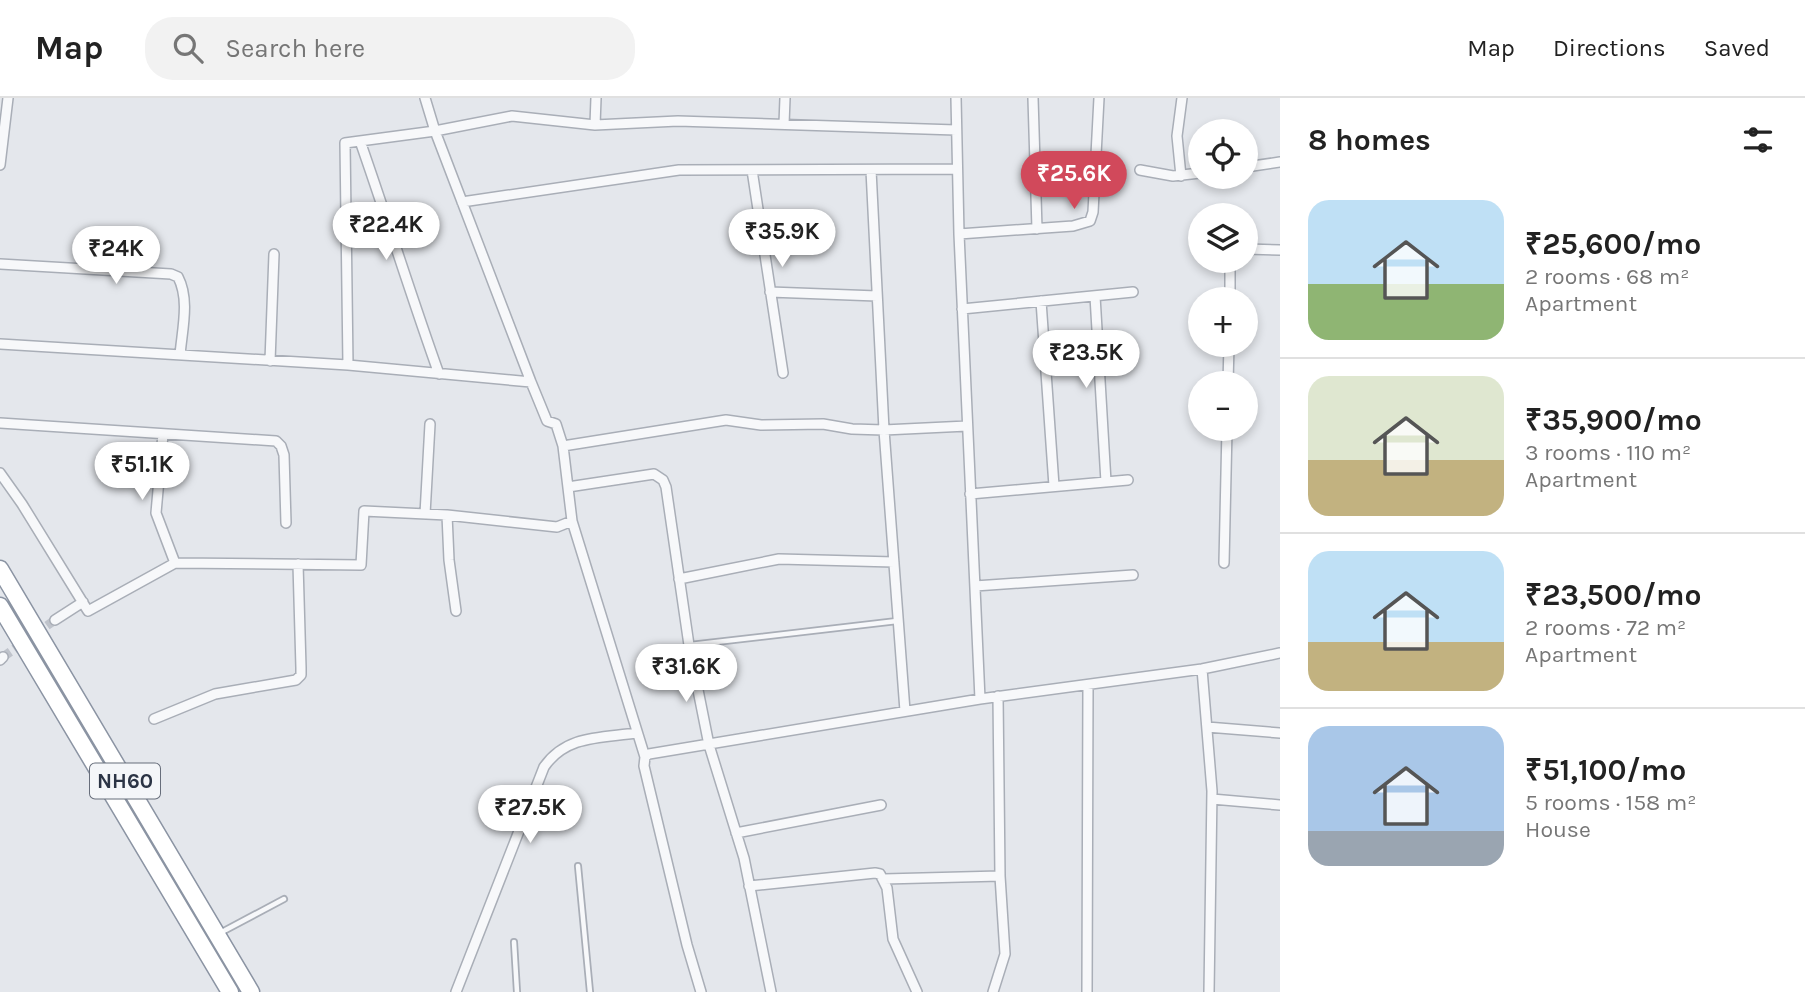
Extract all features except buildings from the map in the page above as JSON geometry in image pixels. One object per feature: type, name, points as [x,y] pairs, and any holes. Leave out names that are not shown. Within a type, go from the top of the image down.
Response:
[{"type":"highway","name":"NH60","points":[[0,569],[251,992]]},
{"type":"highway","name":"NH60","points":[[0,606],[230,992]]},
{"type":"street","points":[[0,165],[8,98]]},
{"type":"street","points":[[425,98],[435,131],[531,382],[547,421],[556,424],[563,446],[572,521],[645,757],[644,766],[663,846],[701,992]]},
{"type":"street","points":[[595,125],[596,98]]},
{"type":"street","points":[[784,124],[785,98]]},
{"type":"street","points":[[956,98],[959,234],[980,699]]},
{"type":"street","points":[[1032,98],[1037,229]]},
{"type":"street","points":[[959,234],[1073,226],[1090,221],[1093,212],[1099,98]]},
{"type":"street","points":[[1181,176],[1177,136],[1182,98]]},
{"type":"street","points":[[348,365],[345,143],[435,131],[512,116],[595,125],[678,121],[956,130]]},
{"type":"street","points":[[360,141],[439,374]]},
{"type":"street","points":[[1258,165],[1280,162]]},
{"type":"street","points":[[462,202],[662,172],[957,169]]},
{"type":"street","points":[[752,170],[783,373]]},
{"type":"street","points":[[871,170],[884,430],[905,711]]},
{"type":"street","points":[[1140,170],[1188,175]]},
{"type":"street","points":[[1258,249],[1280,250]]},
{"type":"street","points":[[270,361],[274,254]]},
{"type":"street","points":[[0,264],[171,274],[178,277],[185,299],[180,355]]},
{"type":"street","points":[[770,292],[877,296]]},
{"type":"street","points":[[962,309],[1133,292]]},
{"type":"street","points":[[1096,296],[1106,482]]},
{"type":"street","points":[[1041,301],[1054,486]]},
{"type":"street","points":[[0,344],[348,365],[531,382]]},
{"type":"street","points":[[563,446],[726,421],[761,425],[823,424],[852,429],[884,430],[967,426]]},
{"type":"street","points":[[0,423],[276,442],[281,446],[284,455],[286,523]]},
{"type":"street","points":[[425,514],[430,424]]},
{"type":"street","points":[[163,434],[156,513],[175,563]]},
{"type":"street","points":[[1224,563],[1227,441]]},
{"type":"street","points":[[0,473],[88,611],[175,563],[361,565],[364,511],[447,515],[557,527],[572,521]]},
{"type":"street","points":[[568,487],[654,474],[658,475],[666,487],[689,645],[709,745],[736,832],[771,992]]},
{"type":"street","points":[[970,494],[1128,480]]},
{"type":"street","points":[[447,515],[456,611]]},
{"type":"street","points":[[679,579],[779,559],[894,562]]},
{"type":"street","points":[[155,719],[215,694],[296,680],[301,668],[298,564]]},
{"type":"street","points":[[975,586],[1133,575]]},
{"type":"street","points":[[55,620],[83,602]]},
{"type":"street","points":[[645,757],[649,754],[905,711],[1202,669],[1280,653]]},
{"type":"street","points":[[1202,669],[1212,799],[1209,992]]},
{"type":"street","points":[[1087,992],[1088,685]]},
{"type":"street","points":[[993,992],[1005,954],[1000,876],[998,696]]},
{"type":"street","points":[[1207,727],[1280,733]]},
{"type":"street","points":[[456,992],[544,767],[552,755],[567,745],[582,740],[636,733]]},
{"type":"street","points":[[1212,799],[1280,805]]},
{"type":"street","points":[[736,832],[881,805]]},
{"type":"street","points":[[749,886],[880,874],[884,879],[893,939],[917,992]]},
{"type":"street","points":[[884,879],[1000,876]]},
{"type":"lane","points":[[689,645],[898,621]]},
{"type":"lane","points":[[578,866],[590,992]]},
{"type":"lane","points":[[216,934],[284,899]]},
{"type":"lane","points":[[514,942],[517,992]]},
{"type":"tunnel","points":[[3,657],[55,620]]}]
